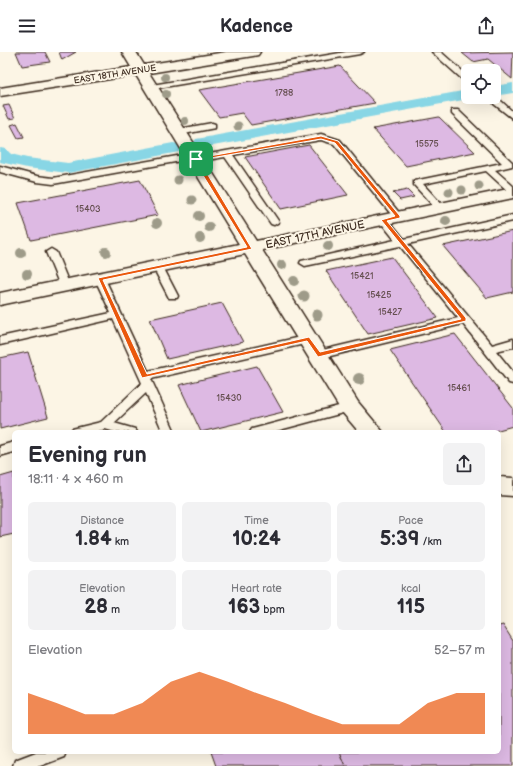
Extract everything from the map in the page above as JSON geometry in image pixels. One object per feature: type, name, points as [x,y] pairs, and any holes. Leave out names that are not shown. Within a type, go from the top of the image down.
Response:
[{"type":"street","points":[[129,52],[350,407],[370,430]]},
{"type":"street","name":"EAST 18TH AVENUE","points":[[0,92],[247,52]]},
{"type":"street","name":"EAST 17TH AVENUE","points":[[0,299],[513,192]]},
{"type":"street","points":[[501,486],[513,487]]},
{"type":"lane","points":[[314,52],[320,59]]},
{"type":"lane","points":[[152,87],[360,52]]},
{"type":"lane","points":[[436,52],[461,74]]},
{"type":"lane","points":[[499,104],[513,116]]},
{"type":"lane","points":[[440,208],[417,183],[509,164],[455,112]]},
{"type":"lane","points":[[179,132],[212,126]]},
{"type":"lane","points":[[0,169],[37,179],[53,181],[228,154],[321,137],[337,142],[391,218],[402,242],[513,380]]},
{"type":"lane","points":[[228,154],[274,222]]},
{"type":"lane","points":[[488,168],[513,192]]},
{"type":"lane","points":[[305,263],[513,218]]},
{"type":"lane","points":[[51,252],[65,286]]},
{"type":"lane","points":[[158,267],[173,296]]},
{"type":"lane","points":[[100,279],[168,430]]},
{"type":"lane","points":[[0,341],[117,315]]},
{"type":"lane","points":[[318,355],[464,320]]},
{"type":"lane","points":[[105,425],[146,380],[309,339]]},
{"type":"lane","points":[[489,350],[513,343]]},
{"type":"lane","points":[[264,430],[350,407]]},
{"type":"lane","points":[[84,430],[105,425],[124,430]]},
{"type":"lane","points":[[0,451],[12,448]]},
{"type":"lane","points":[[22,766],[52,754]]},
{"type":"building","points":[[16,52],[45,52],[50,62],[22,66]]},
{"type":"building","points":[[59,52],[76,52],[62,60]]},
{"type":"building","points":[[513,52],[512,79],[501,70],[501,64],[494,64],[488,59],[473,62],[462,53]]},
{"type":"building","points":[[340,66],[375,103],[251,125],[242,113],[219,117],[199,90]]},
{"type":"building","points":[[9,105],[15,118],[9,119],[3,106]]},
{"type":"building","points":[[439,117],[475,152],[406,166],[373,129]]},
{"type":"building","points":[[17,123],[24,137],[18,138],[11,125]]},
{"type":"building","points":[[309,145],[348,195],[281,209],[245,157]]},
{"type":"building","points":[[140,180],[158,215],[31,240],[18,203]]},
{"type":"building","points":[[407,190],[414,197],[400,200],[393,193]]},
{"type":"building","points":[[513,231],[513,292],[487,298],[443,246]]},
{"type":"building","points":[[392,257],[438,318],[368,334],[326,271]]},
{"type":"building","points":[[222,303],[243,342],[167,359],[150,319]]},
{"type":"building","points":[[455,334],[513,408],[513,426],[498,430],[445,430],[390,350]]},
{"type":"building","points":[[28,352],[48,417],[0,429],[0,358]]},
{"type":"building","points":[[257,366],[283,412],[209,430],[200,430],[179,385]]},
{"type":"building","points":[[12,474],[12,534],[0,537],[0,477]]},
{"type":"building","points":[[503,625],[513,641],[513,766],[345,766],[340,754],[501,754],[501,626]]},
{"type":"building","points":[[212,754],[340,754],[345,766],[216,766]]},
{"type":"waterway","points":[[501,90],[513,88]]},
{"type":"waterway","points":[[202,143],[461,96]]},
{"type":"waterway","points":[[0,153],[5,158],[27,163],[68,168],[173,148]]},
{"type":"route","points":[[321,137],[337,142],[398,217],[384,220],[464,320],[318,355],[309,339],[145,376],[100,279],[250,248],[196,159],[321,137]]}]
